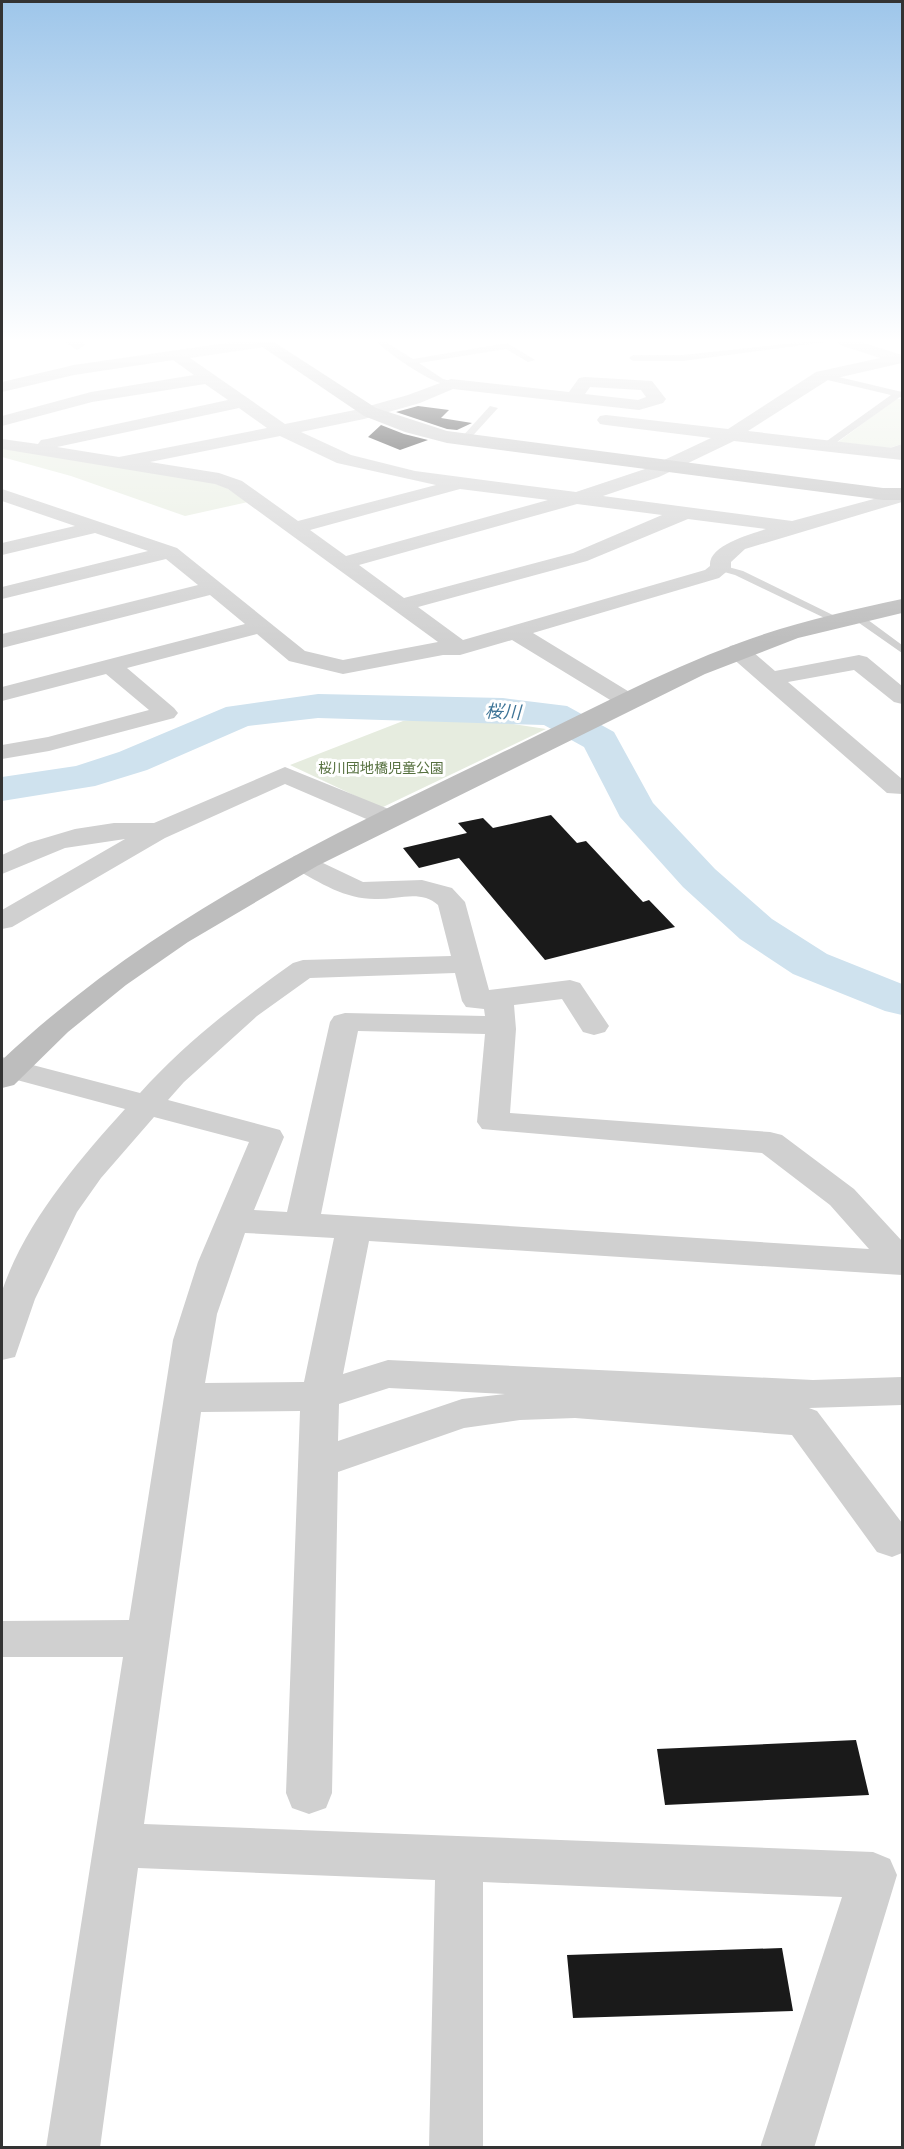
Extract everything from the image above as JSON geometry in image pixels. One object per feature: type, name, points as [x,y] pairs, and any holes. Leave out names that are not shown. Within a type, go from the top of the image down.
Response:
[{"type":"street","points":[[28,448],[54,442]]},
{"type":"street","points":[[117,462],[214,442]]},
{"type":"street","points":[[310,442],[366,467],[403,475],[793,526]]},
{"type":"street","points":[[482,442],[899,494]]},
{"type":"street","points":[[344,563],[578,498],[668,466],[716,442]]},
{"type":"street","points":[[804,442],[903,455]]},
{"type":"street","points":[[2,444],[117,462],[219,480],[235,485],[460,648]]},
{"type":"street","points":[[296,528],[468,483]]},
{"type":"street","points":[[8,501],[170,552],[297,656],[343,667],[443,648],[460,648],[712,574],[721,568],[720,560],[738,545],[793,526],[895,499],[899,494]]},
{"type":"street","points":[[401,605],[580,557],[687,512]]},
{"type":"street","points":[[2,549],[96,527]]},
{"type":"street","points":[[2,593],[170,552]]},
{"type":"street","points":[[2,642],[213,588]]},
{"type":"street","points":[[5,1071],[103,988],[160,945],[210,913],[387,819],[628,701],[738,651],[846,618],[903,606]]},
{"type":"street","points":[[2,694],[259,627]]},
{"type":"street","points":[[517,633],[628,701]]},
{"type":"street","points":[[738,651],[896,788],[903,786]]},
{"type":"street","points":[[770,679],[859,662],[903,697]]},
{"type":"street","points":[[2,752],[49,744],[166,713],[111,666]]},
{"type":"street","points":[[2,921],[156,832],[285,775],[387,819]]},
{"type":"street","points":[[2,866],[42,847],[81,836],[136,830],[156,832]]},
{"type":"street","points":[[304,862],[339,883],[363,890],[422,888],[446,895],[452,903],[477,1001],[500,1012]]},
{"type":"street","points":[[2,1347],[17,1299],[62,1208],[89,1170],[145,1105],[205,1044],[303,969],[469,964]]},
{"type":"street","points":[[302,1224],[345,1022],[500,1012],[570,989],[594,1026]]},
{"type":"street","points":[[500,1012],[493,1122],[770,1143],[842,1197],[903,1263]]},
{"type":"street","points":[[5,1071],[268,1137],[204,1291],[192,1340],[73,2148]]},
{"type":"street","points":[[232,1220],[903,1263]]},
{"type":"street","points":[[309,1793],[320,1396],[354,1227]]},
{"type":"street","points":[[184,1398],[320,1396],[388,1374],[813,1394],[903,1391]]},
{"type":"street","points":[[318,1463],[462,1414],[520,1406],[575,1404],[803,1421],[892,1540]]},
{"type":"street","points":[[2,1639],[149,1638]]},
{"type":"street","points":[[118,1845],[873,1875],[787,2148]]},
{"type":"street","points":[[456,2148],[459,1859]]},
{"type":"lane","points":[[827,445],[831,442]]},
{"type":"lane","points":[[883,452],[903,447]]},
{"type":"lane","points":[[721,568],[739,573],[846,618],[903,650]]},
{"type":"green space","points":[[840,442],[902,442],[889,448]]},
{"type":"green space","points":[[2,448],[210,482],[225,487],[248,502],[185,516],[71,476],[2,457]]},
{"type":"green space","name":"桜川団地橋児童公園","points":[[430,717],[486,720],[546,729],[381,808],[290,765],[403,721]]},
{"type":"building","points":[[381,442],[422,442],[400,450]]},
{"type":"building","points":[[551,815],[577,843],[586,841],[643,902],[649,900],[675,927],[545,960],[459,858],[419,868],[403,848],[467,833],[458,823],[483,818],[493,828]]},
{"type":"building","points":[[856,1740],[869,1795],[665,1805],[657,1749]]},
{"type":"building","points":[[782,1948],[793,2011],[573,2018],[567,1955]]},
{"type":"waterway","name":"桜川","points":[[2,789],[81,777],[133,761],[240,715],[318,706],[503,710],[553,714],[600,740],[635,808],[699,878],[756,929],[810,964],[902,1001]]}]
